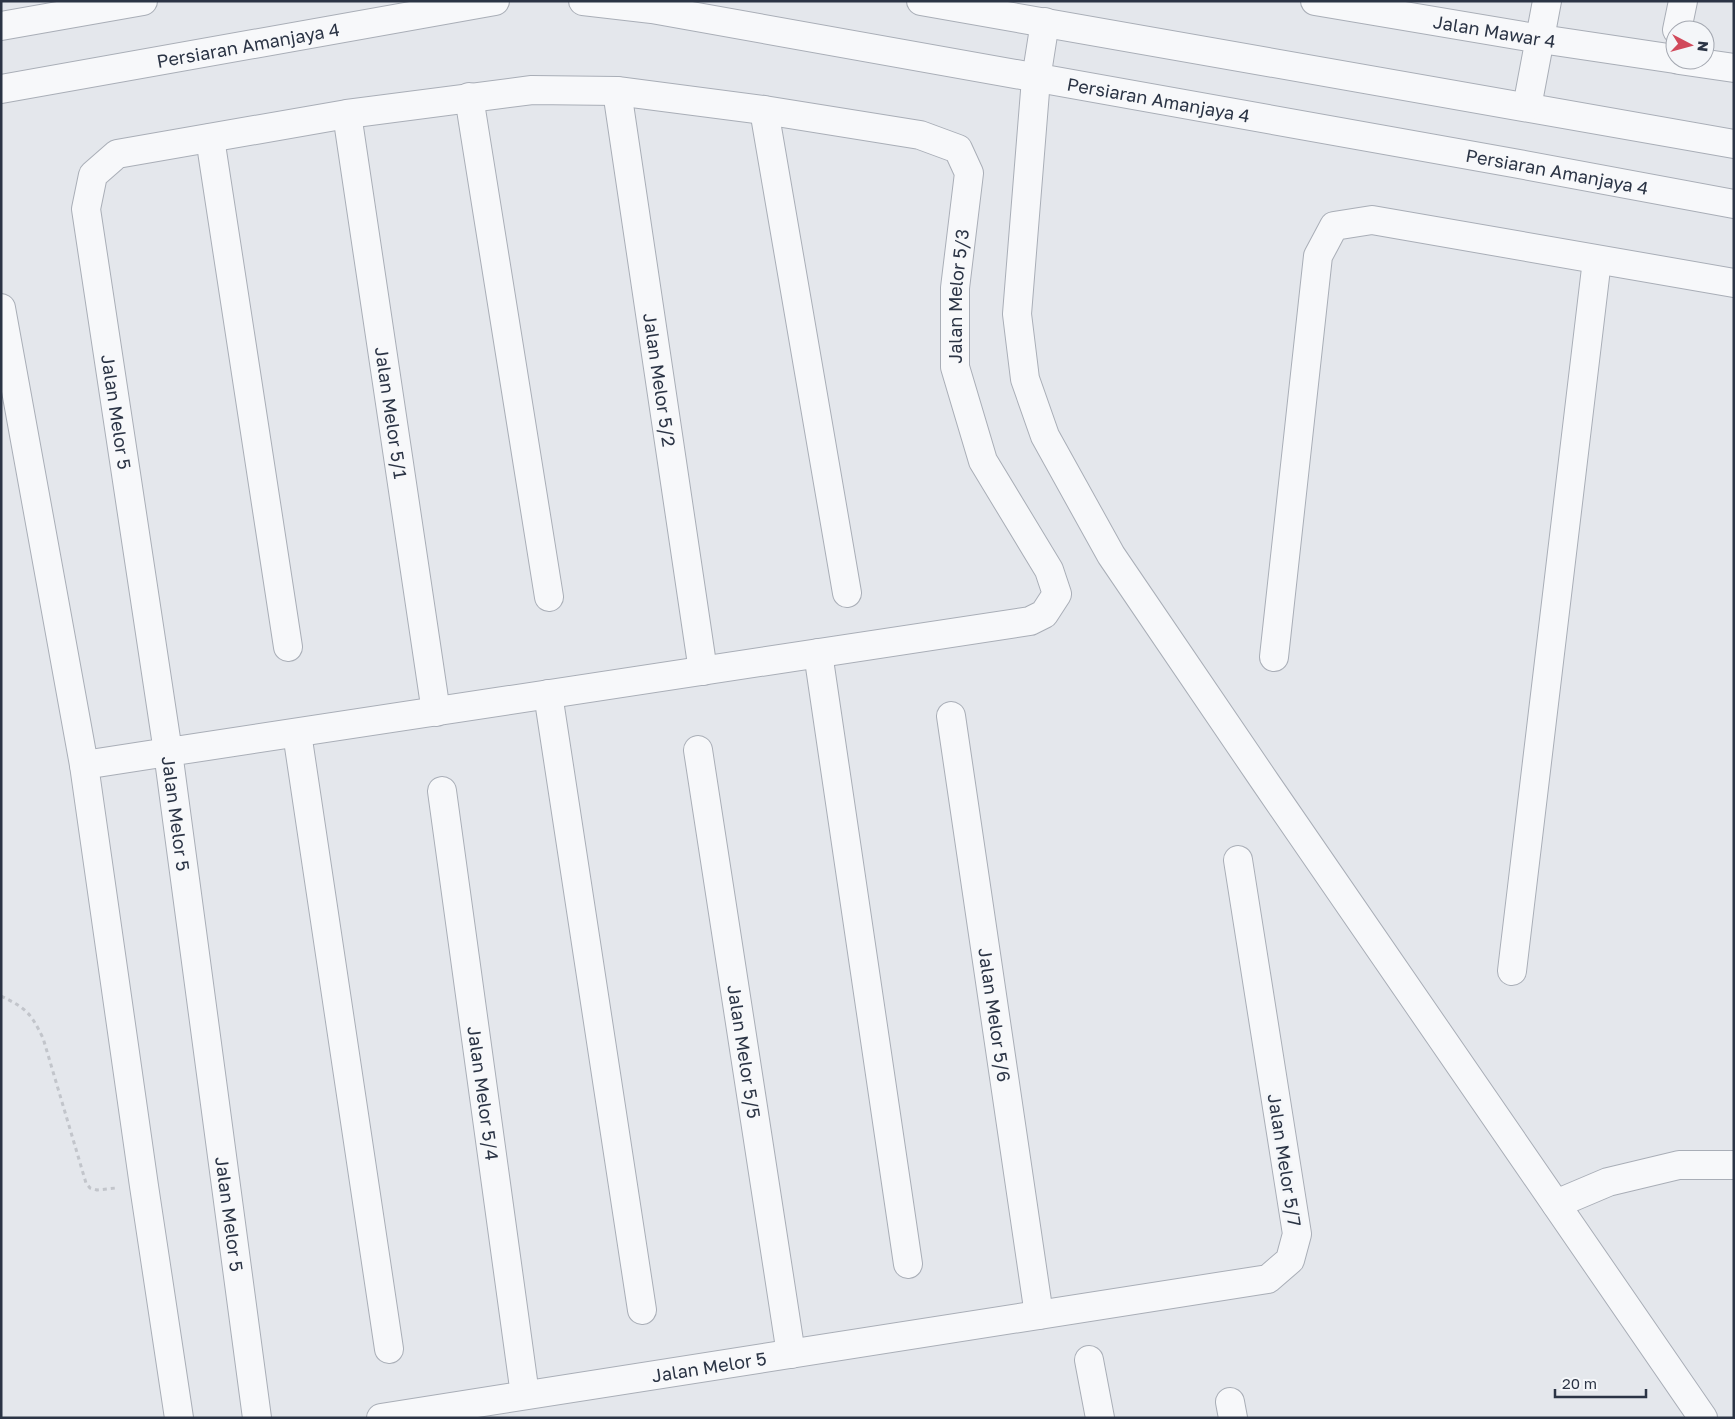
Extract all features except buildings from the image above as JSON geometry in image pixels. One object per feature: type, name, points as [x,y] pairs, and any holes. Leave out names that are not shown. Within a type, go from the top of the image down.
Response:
[{"type":"street","points":[[1,26],[142,1]]},
{"type":"street","name":"Persiaran Amanjaya 4","points":[[1,89],[495,1]]},
{"type":"street","name":"Persiaran Amanjaya 4","points":[[583,1],[652,9],[1734,204]]},
{"type":"street","points":[[921,1],[1734,144]]},
{"type":"street","name":"Jalan Mawar 4","points":[[1315,1],[1541,39],[1665,54]]},
{"type":"street","points":[[1527,108],[1547,1]]},
{"type":"street","points":[[1679,20],[1683,1]]},
{"type":"street","points":[[1045,22],[1036,79],[1017,314],[1025,379],[1045,436],[1111,555],[1703,1418]]},
{"type":"street","name":"Jalan Mawar 4","points":[[1715,64],[1734,68]]},
{"type":"street","name":"Jalan Melor 5","points":[[257,1418],[168,752],[86,209],[92,175],[117,154],[347,114],[532,90],[617,91],[764,110],[920,135],[958,149]]},
{"type":"street","name":"Jalan Melor 5/2","points":[[617,91],[703,671]]},
{"type":"street","points":[[469,97],[549,597]]},
{"type":"street","points":[[764,110],[847,593]]},
{"type":"street","name":"Jalan Melor 5/1","points":[[347,114],[436,712]]},
{"type":"street","points":[[210,138],[288,647]]},
{"type":"street","name":"Jalan Melor 5/3","points":[[818,653],[1030,621],[1044,614],[1057,594],[1049,570],[983,461],[955,367],[956,288],[969,173],[958,149]]},
{"type":"street","points":[[1274,657],[1318,256],[1334,226],[1372,220],[1734,283]]},
{"type":"street","points":[[1512,972],[1597,260]]},
{"type":"street","points":[[1,308],[84,765],[178,1418]]},
{"type":"street","points":[[84,765],[818,653],[908,1264]]},
{"type":"street","points":[[548,694],[642,1310]]},
{"type":"street","name":"Jalan Melor 5/6","points":[[951,716],[1039,1315]]},
{"type":"street","points":[[297,733],[389,1349]]},
{"type":"street","name":"Jalan Melor 5/5","points":[[698,750],[791,1354]]},
{"type":"street","name":"Jalan Melor 5/4","points":[[442,791],[525,1395]]},
{"type":"street","name":"Jalan Melor 5/7","points":[[1039,1315],[1268,1278],[1290,1260],[1297,1234],[1238,860]]},
{"type":"street","points":[[1556,1204],[1608,1182],[1679,1165],[1734,1165]]},
{"type":"street","name":"Jalan Melor 5","points":[[381,1418],[1039,1315]]},
{"type":"street","points":[[1088,1360],[1100,1418]]},
{"type":"path","points":[[1,996],[22,1007],[33,1018],[43,1038],[86,1183],[90,1188],[97,1190],[144,1186]]}]
